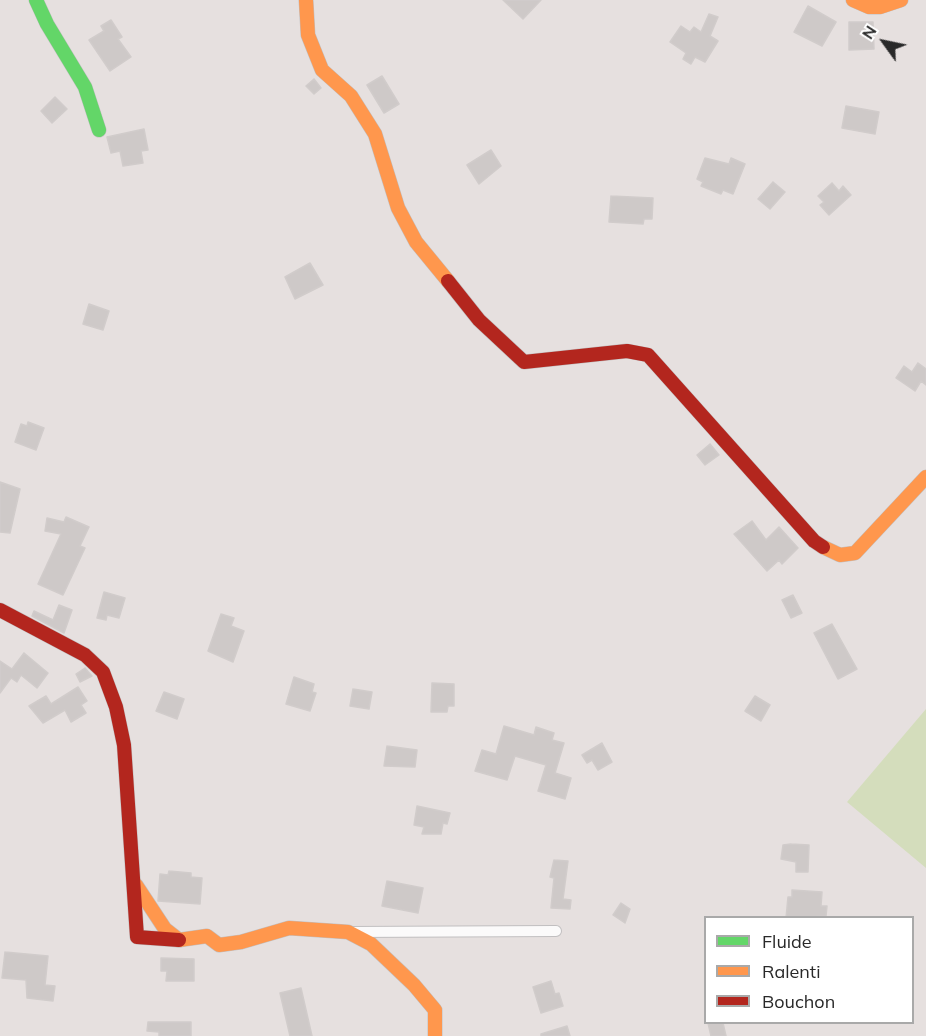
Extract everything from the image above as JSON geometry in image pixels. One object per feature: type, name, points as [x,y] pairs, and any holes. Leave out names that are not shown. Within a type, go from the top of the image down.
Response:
[{"type":"street","points":[[36,0],[47,24],[85,87],[99,130]]},
{"type":"street","points":[[306,0],[308,35],[322,70],[351,96],[375,134],[398,208],[416,242],[479,320],[524,362],[627,351],[648,355],[814,541],[840,555],[855,553],[926,477]]},
{"type":"street","points":[[853,0],[869,7],[880,7],[901,0]]},
{"type":"street","points":[[0,610],[85,655],[103,672],[116,707],[124,745],[137,937],[179,940],[207,936],[219,945],[241,942],[288,928],[348,932],[556,931]]},
{"type":"street","points":[[135,882],[160,923],[179,940]]},
{"type":"street","points":[[348,932],[371,944],[424,996],[435,1010],[435,1036]]},
{"type":"green space","points":[[926,709],[926,868],[847,802]]},
{"type":"building","points":[[503,0],[541,0],[523,19]]},
{"type":"building","points":[[808,6],[836,22],[822,46],[794,32]]},
{"type":"building","points":[[709,14],[718,17],[710,36],[718,41],[705,62],[695,57],[691,64],[683,59],[686,53],[670,42],[681,26],[690,32],[694,27],[701,32]]},
{"type":"building","points":[[111,20],[122,37],[118,39],[131,57],[110,71],[89,40],[104,31],[101,26]]},
{"type":"building","points":[[849,22],[873,22],[874,49],[849,50]]},
{"type":"building","points":[[382,76],[399,104],[384,113],[367,85]]},
{"type":"building","points":[[314,79],[321,88],[314,94],[306,86]]},
{"type":"building","points":[[55,97],[67,109],[52,123],[41,111]]},
{"type":"building","points":[[846,106],[879,112],[875,134],[842,128]]},
{"type":"building","points":[[144,129],[148,150],[141,151],[143,163],[123,166],[120,151],[111,153],[107,137]]},
{"type":"building","points":[[491,150],[501,166],[479,184],[467,165]]},
{"type":"building","points":[[705,158],[729,164],[731,158],[745,164],[733,194],[723,190],[721,194],[701,186],[703,182],[697,179]]},
{"type":"building","points":[[773,182],[785,192],[770,209],[758,199]]},
{"type":"building","points":[[832,183],[839,191],[843,186],[851,195],[829,215],[820,205],[824,202],[818,196]]},
{"type":"building","points":[[611,196],[653,198],[652,219],[644,219],[643,224],[609,222]]},
{"type":"building","points":[[310,263],[323,285],[295,299],[285,277]]},
{"type":"building","points":[[89,304],[109,311],[103,330],[83,324]]},
{"type":"building","points":[[918,363],[926,369],[926,385],[921,381],[915,391],[896,378],[904,366],[912,372]]},
{"type":"building","points":[[28,422],[44,428],[36,450],[15,442],[21,424],[27,426]]},
{"type":"building","points":[[710,444],[719,455],[705,465],[697,455]]},
{"type":"building","points":[[0,482],[20,489],[10,533],[0,532]]},
{"type":"building","points":[[66,517],[89,527],[80,546],[85,548],[63,595],[38,584],[61,534],[45,531],[47,518],[64,522]]},
{"type":"building","points":[[752,521],[766,540],[779,527],[798,548],[782,564],[779,560],[767,571],[734,534]]},
{"type":"building","points":[[104,592],[125,598],[119,618],[107,615],[106,620],[97,618]]},
{"type":"building","points":[[793,595],[802,613],[791,618],[782,600]]},
{"type":"building","points":[[59,605],[72,610],[64,633],[32,616],[34,611],[53,620]]},
{"type":"building","points":[[221,614],[234,618],[231,626],[244,631],[233,662],[208,651]]},
{"type":"building","points":[[832,624],[857,669],[838,679],[814,633]]},
{"type":"building","points":[[24,653],[48,673],[37,688],[21,675],[17,682],[11,678],[0,693],[0,661],[12,669]]},
{"type":"building","points":[[85,668],[92,676],[80,682],[76,674]]},
{"type":"building","points":[[294,677],[314,684],[312,692],[316,693],[310,711],[286,704]]},
{"type":"building","points":[[432,683],[454,684],[454,706],[448,706],[447,712],[431,712]]},
{"type":"building","points":[[78,687],[87,701],[81,705],[86,713],[71,722],[65,710],[43,723],[29,706],[46,696],[51,704]]},
{"type":"building","points":[[353,689],[372,692],[369,709],[350,706]]},
{"type":"building","points":[[164,692],[184,699],[177,719],[156,711]]},
{"type":"building","points":[[755,696],[770,705],[761,721],[745,711]]},
{"type":"building","points":[[504,726],[534,735],[536,727],[554,733],[552,740],[564,743],[555,773],[571,778],[565,799],[538,791],[546,765],[515,756],[507,780],[475,771],[482,750],[496,754]]},
{"type":"building","points":[[602,743],[612,762],[598,770],[592,760],[587,763],[582,755]]},
{"type":"building","points":[[387,746],[417,750],[415,767],[384,766]]},
{"type":"building","points":[[417,806],[450,813],[447,824],[443,823],[441,834],[422,834],[424,827],[414,825]]},
{"type":"building","points":[[783,845],[809,845],[808,872],[796,872],[796,862],[781,859]]},
{"type":"building","points":[[554,860],[568,861],[563,899],[571,900],[570,909],[551,908],[554,878],[550,877]]},
{"type":"building","points":[[169,871],[191,873],[191,877],[202,878],[200,904],[158,901],[160,874],[168,875]]},
{"type":"building","points":[[387,881],[423,888],[418,913],[382,906]]},
{"type":"building","points":[[792,890],[822,892],[821,906],[827,906],[826,916],[786,916],[788,897],[792,897]]},
{"type":"building","points":[[621,903],[630,909],[625,923],[613,915]]},
{"type":"building","points":[[5,952],[48,956],[45,985],[55,986],[53,1001],[27,998],[26,980],[2,978]]},
{"type":"building","points":[[161,958],[194,959],[194,981],[166,981],[167,971],[161,971]]},
{"type":"building","points":[[551,981],[555,994],[559,993],[563,1006],[541,1013],[533,987]]},
{"type":"building","points":[[301,988],[312,1036],[290,1036],[280,993]]},
{"type":"building","points":[[148,1022],[191,1022],[191,1036],[159,1036],[159,1032],[147,1031]]},
{"type":"building","points":[[708,1024],[723,1024],[726,1036],[711,1036]]},
{"type":"building","points":[[567,1026],[570,1036],[541,1036],[541,1034]]},
{"type":"traffic: fast","points":[[36,0],[47,24],[85,87],[99,130]]},
{"type":"traffic: slow","points":[[306,0],[308,35],[322,70],[351,96],[375,134],[398,208],[416,242],[448,281]]},
{"type":"traffic: slow","points":[[853,0],[869,7],[880,7],[901,0]]},
{"type":"traffic: slow","points":[[823,547],[840,555],[855,553],[926,477]]},
{"type":"traffic: slow","points":[[136,885],[165,929],[179,940],[207,936],[219,945],[241,942],[289,928],[348,932],[371,944],[414,985],[435,1010],[435,1036]]},
{"type":"traffic: jam","points":[[448,281],[479,320],[524,362],[627,351],[648,355],[814,541],[823,547]]},
{"type":"traffic: jam","points":[[0,610],[85,655],[103,672],[116,707],[124,745],[137,937],[179,940]]}]
